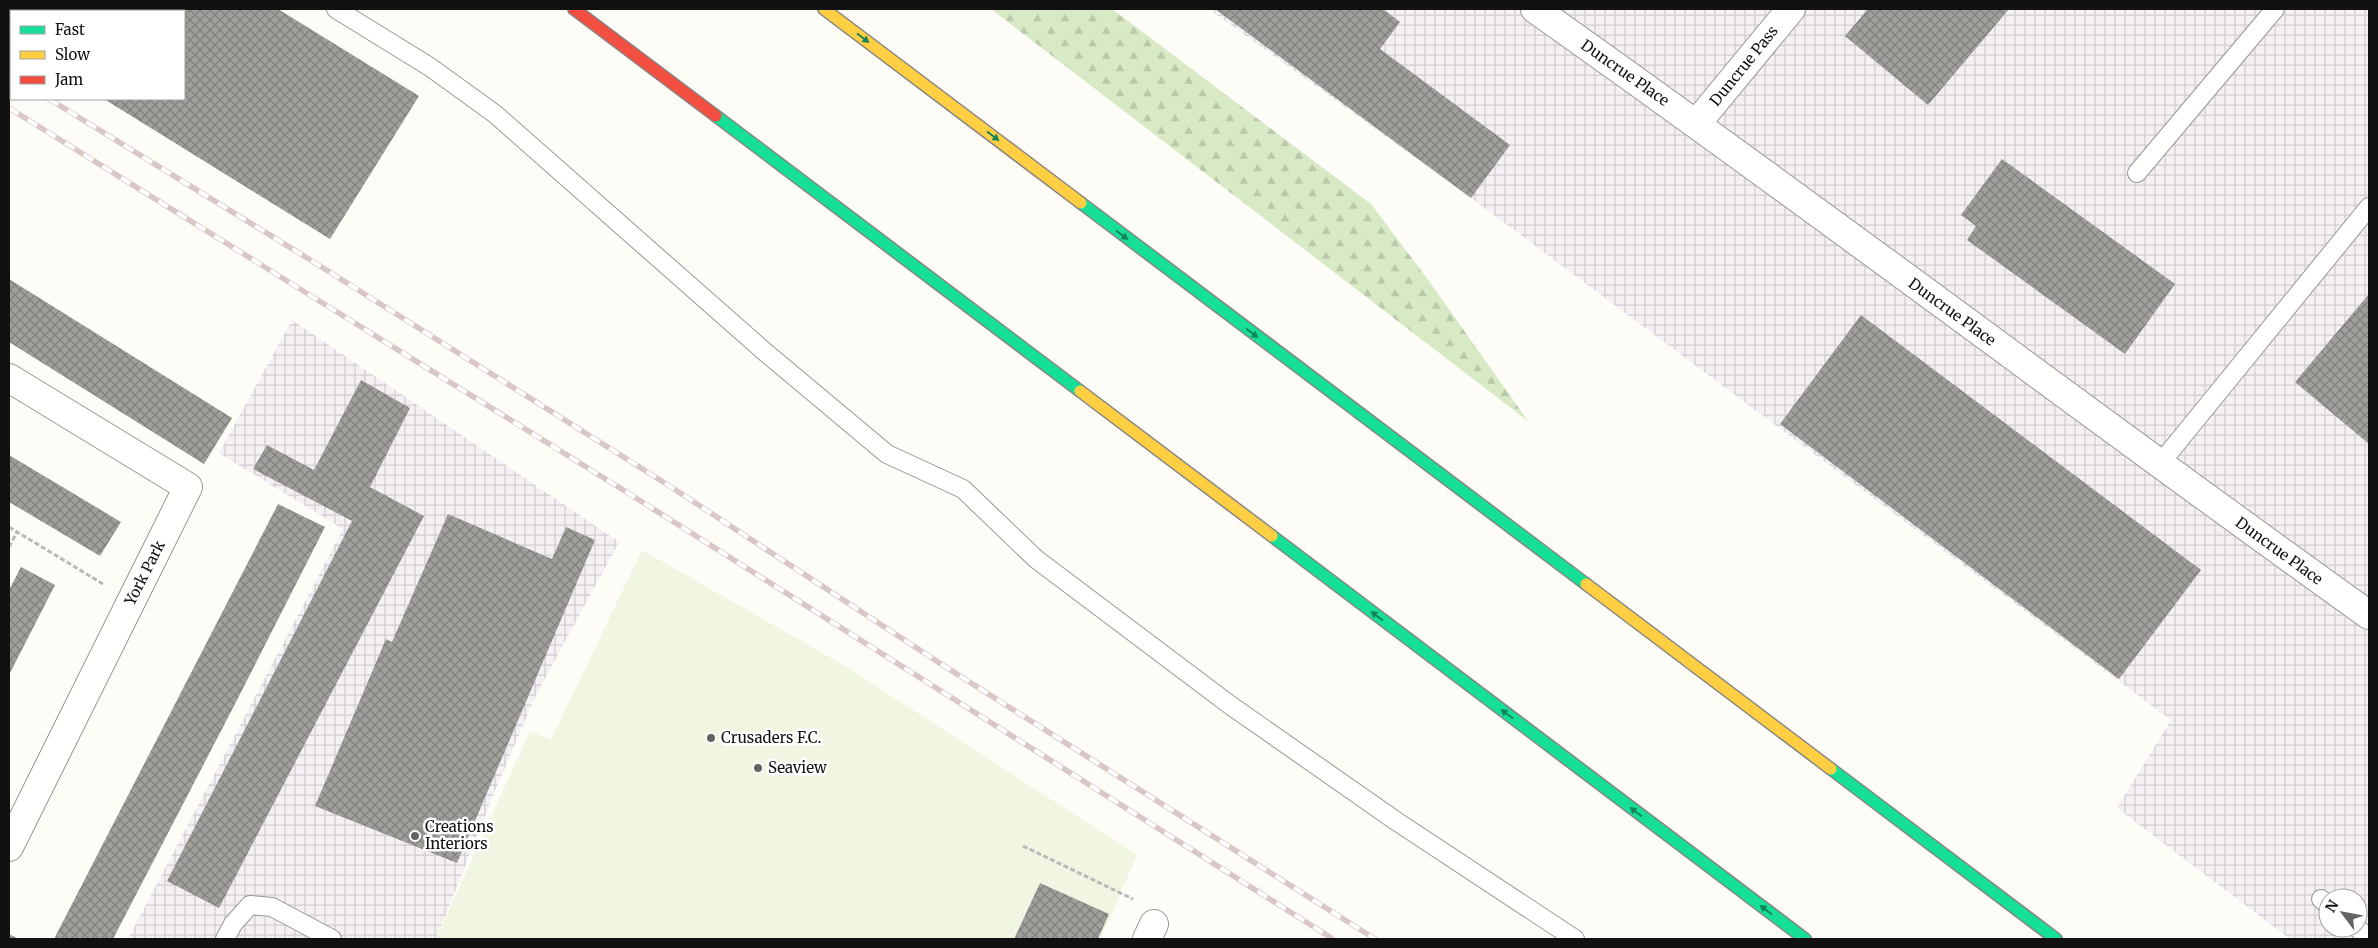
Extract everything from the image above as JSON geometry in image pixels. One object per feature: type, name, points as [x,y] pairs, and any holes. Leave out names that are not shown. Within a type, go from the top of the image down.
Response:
[{"type":"highway","points":[[574,9],[1805,939]]},
{"type":"highway","points":[[824,9],[2056,939]]},
{"type":"street","name":"Duncrue Place","points":[[1534,9],[1697,123],[2159,465],[2369,615]]},
{"type":"street","name":"Duncrue Pass","points":[[1697,123],[1791,9]]},
{"type":"street","name":"York Park","points":[[9,378],[188,488],[9,847]]},
{"type":"lane","points":[[336,9],[430,67],[495,114],[765,352],[888,454],[963,489],[1036,559],[1230,705],[1396,821],[1575,939]]},
{"type":"lane","points":[[2136,173],[2275,9]]},
{"type":"lane","points":[[2159,465],[2369,207]]},
{"type":"lane","points":[[225,939],[233,924],[250,905],[272,907],[332,939]]},
{"type":"path","points":[[9,527],[131,602]]},
{"type":"path","points":[[9,547],[17,532]]},
{"type":"path","points":[[1023,846],[1159,911],[1151,932]]},
{"type":"shaded area","points":[[1209,9],[2369,9],[2369,939],[2290,939],[2117,808],[2171,720],[1471,198]]},
{"type":"shaded area","points":[[292,320],[619,542],[536,695],[494,793],[436,939],[128,939],[343,529],[219,453]]},
{"type":"green space","points":[[991,9],[1112,9],[1371,204],[1429,281],[1528,421]]},
{"type":"green space","name":"Seaview","points":[[642,550],[845,666],[1137,855],[1101,939],[436,939],[530,731],[551,740]]},
{"type":"building","points":[[9,9],[278,9],[419,96],[330,239],[106,100],[185,100],[185,10],[10,10],[9,39]]},
{"type":"building","points":[[1215,9],[1383,9],[1400,22],[1380,49],[1510,145],[1471,198]]},
{"type":"building","points":[[1868,9],[2009,9],[1928,105],[1845,36]]},
{"type":"building","points":[[2002,159],[2175,284],[2125,354],[1967,240],[1976,226],[1961,215]]},
{"type":"building","points":[[9,279],[232,418],[204,464],[9,342]]},
{"type":"building","points":[[2369,294],[2369,444],[2295,382]]},
{"type":"building","points":[[1861,315],[2201,570],[2119,679],[1780,424]]},
{"type":"building","points":[[361,380],[410,408],[370,487],[424,516],[219,908],[167,881],[352,521],[253,469],[267,445],[314,470]]},
{"type":"building","points":[[9,455],[121,522],[100,556],[9,502]]},
{"type":"building","points":[[278,504],[325,527],[236,702],[113,939],[54,939]]},
{"type":"building","points":[[448,514],[552,559],[566,527],[595,540],[457,863],[315,806],[386,639],[392,642]]},
{"type":"building","points":[[21,567],[55,585],[9,675],[9,590]]},
{"type":"building","points":[[1040,883],[1109,914],[1098,939],[1014,939]]},
{"type":"building","points":[[9,934],[19,939],[9,939]]},
{"type":"railway","points":[[51,100],[312,261],[668,485],[938,662],[1375,939]]},
{"type":"railway","points":[[9,108],[628,493],[1333,939]]},
{"type":"traffic: fast","points":[[716,116],[1080,391]]},
{"type":"traffic: fast","points":[[1081,203],[1586,584]]},
{"type":"traffic: fast","points":[[1272,536],[1805,939]]},
{"type":"traffic: fast","points":[[1831,769],[2056,939]]},
{"type":"traffic: slow","points":[[824,9],[1081,203]]},
{"type":"traffic: slow","points":[[1080,391],[1272,536]]},
{"type":"traffic: slow","points":[[1586,584],[1831,769]]},
{"type":"traffic: jam","points":[[574,9],[716,116]]},
{"type":"place","name":"Crusaders F.C.","points":[[711,738]]},
{"type":"place","name":"Seaview","points":[[758,768]]},
{"type":"place","name":"Creations Interiors","points":[[415,836]]}]
